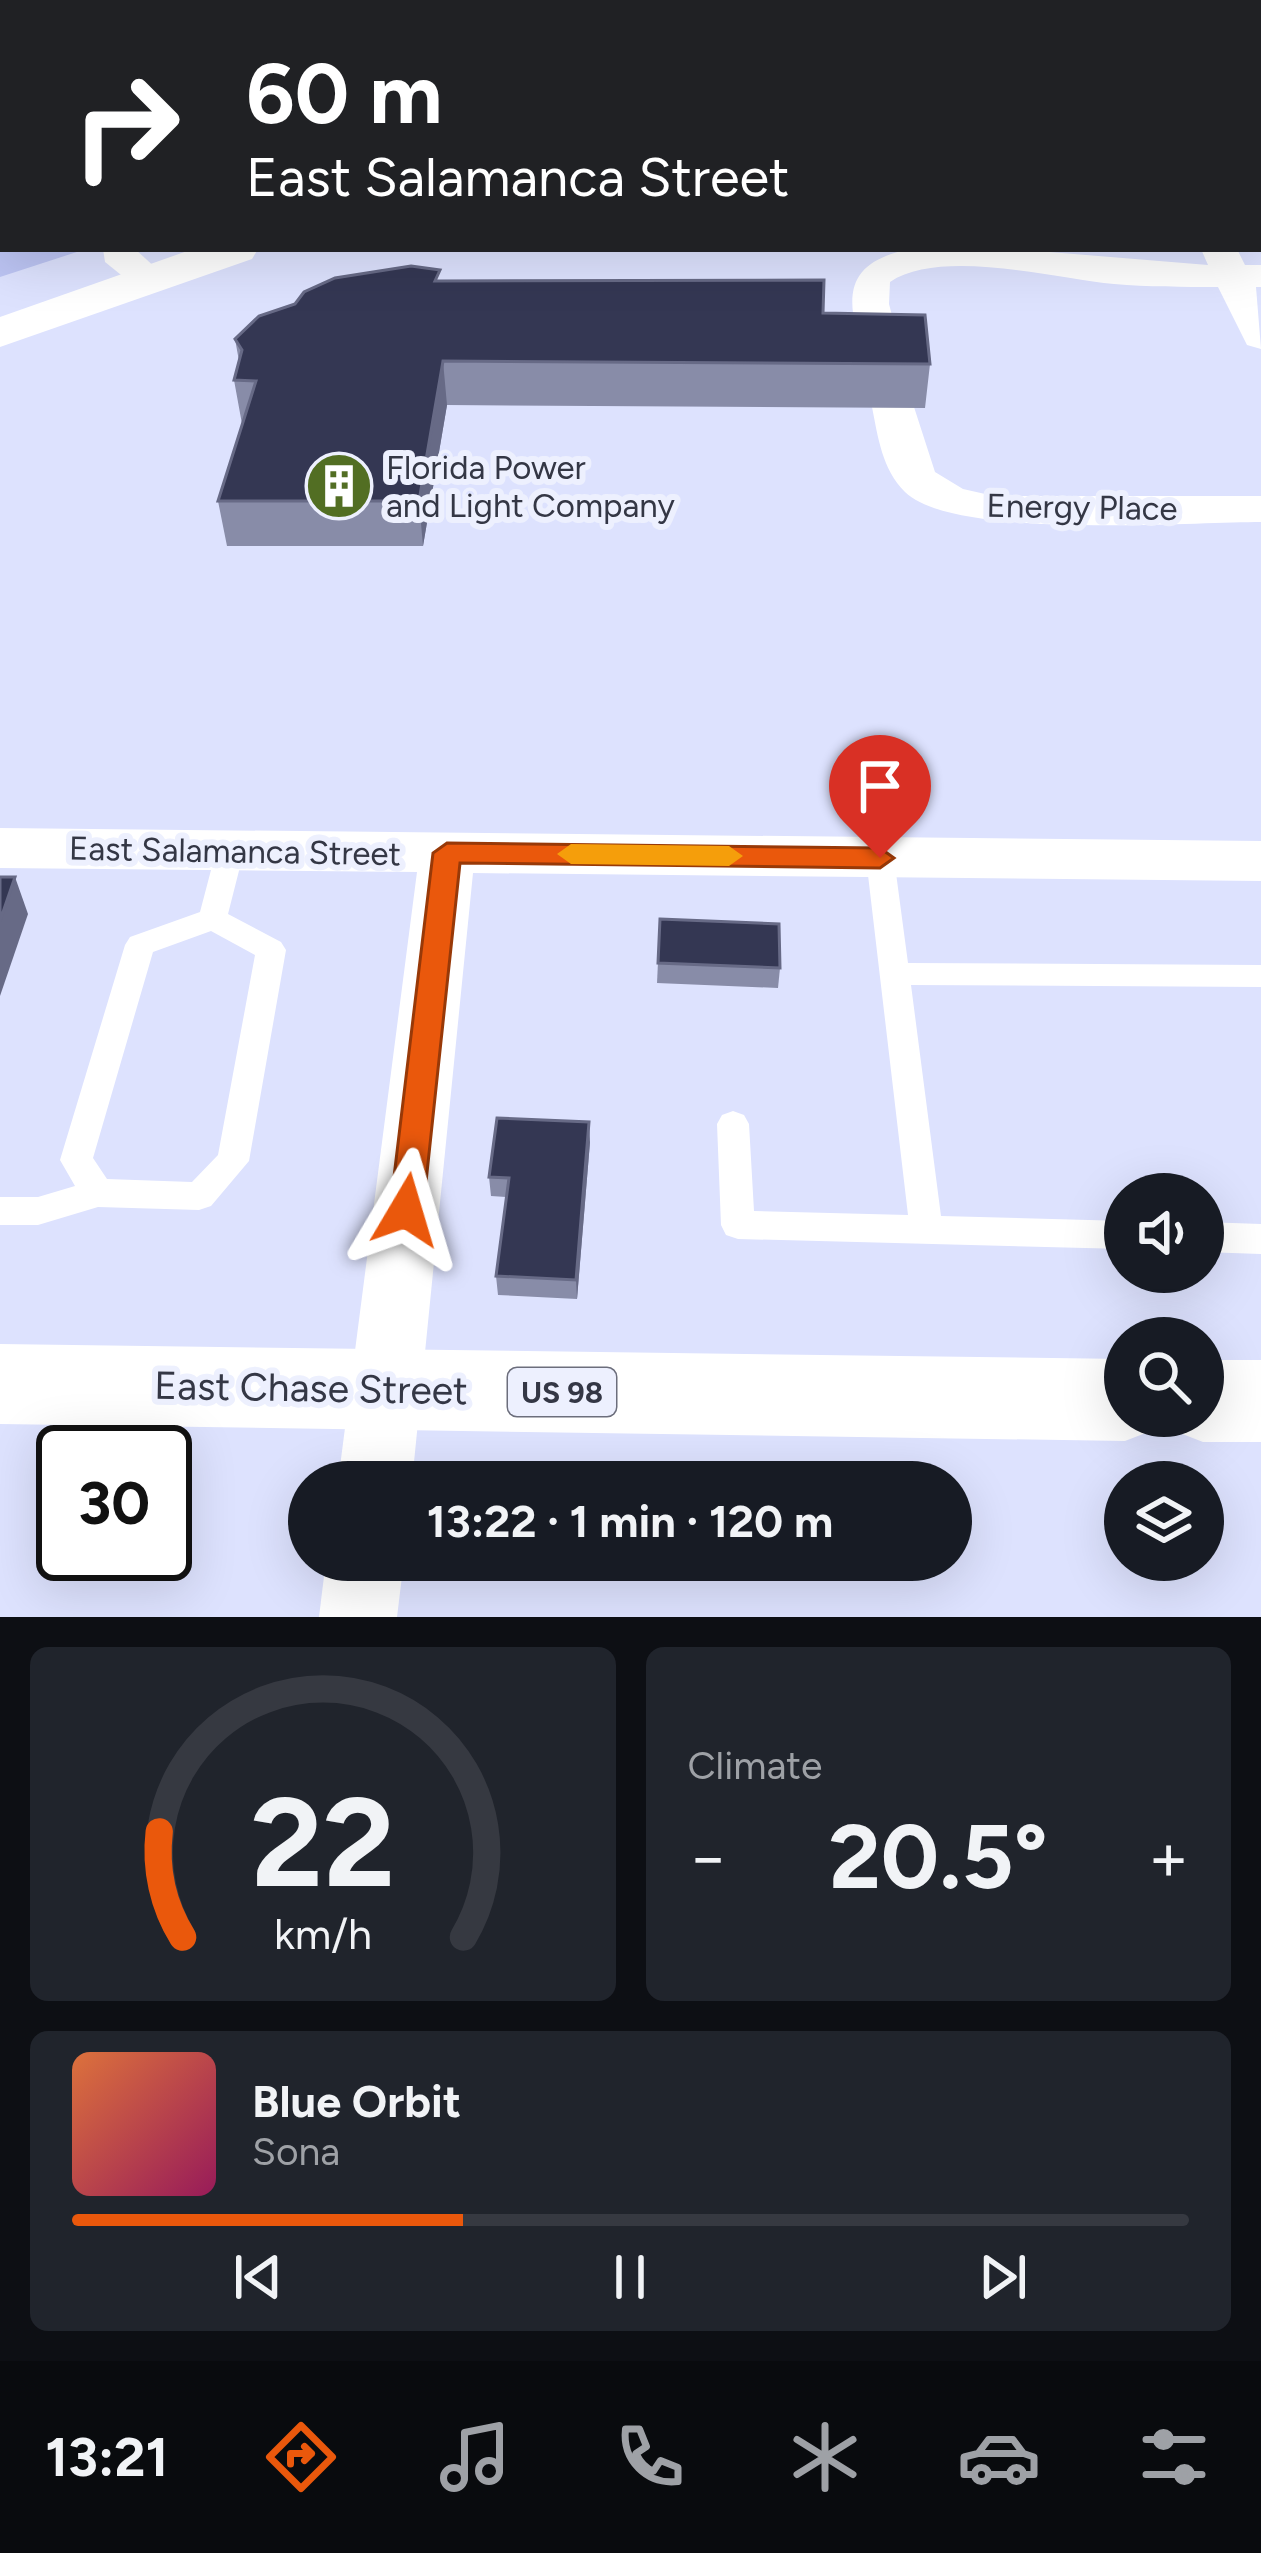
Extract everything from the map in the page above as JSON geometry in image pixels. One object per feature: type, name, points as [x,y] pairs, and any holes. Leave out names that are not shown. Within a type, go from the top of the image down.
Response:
[{"type":"main road","points":[[0,295],[133,261],[210,252]]},
{"type":"main road","points":[[0,333],[133,261]]},
{"type":"main road","name":"East Chase Street","points":[[0,1384],[1104,1400]]},
{"type":"main road","points":[[1224,1400],[1261,1401]]},
{"type":"street","points":[[883,357],[869,287],[874,274],[888,266],[985,256],[1088,271],[1237,267],[1261,337]]},
{"type":"street","name":"Energy Place","points":[[893,407],[902,461],[920,483],[962,503],[994,509],[1261,509]]},
{"type":"street","name":"East Salamanca Street","points":[[0,848],[1261,861]]},
{"type":"street","points":[[377,1461],[447,853]]},
{"type":"street","points":[[358,1617],[362,1581]]},
{"type":"lane","points":[[213,919],[230,851]]},
{"type":"lane","points":[[880,858],[926,1228]]},
{"type":"lane","points":[[0,1211],[38,1210],[98,1193],[199,1196],[233,1161],[271,950],[213,919],[140,945],[76,1160],[98,1193]]},
{"type":"lane","points":[[895,974],[1261,976]]},
{"type":"lane","points":[[733,1124],[738,1225],[1104,1234]]},
{"type":"lane","points":[[1224,1239],[1261,1240]]},
{"type":"shaded area","points":[[0,252],[77,252],[0,277]]},
{"type":"building","points":[[411,266],[440,270],[435,281],[824,280],[823,313],[925,315],[930,364],[443,361],[419,501],[218,501],[256,381],[234,380],[242,350],[235,339],[259,316],[295,304],[304,292],[335,278]]},
{"type":"building","points":[[0,877],[15,877],[0,921]]},
{"type":"building","points":[[660,919],[779,924],[780,968],[658,963]]},
{"type":"building","points":[[497,1118],[589,1122],[576,1280],[496,1276],[509,1178],[489,1177]]},
{"type":"slow traffic","points":[[571,854],[729,856]]},
{"type":"place","name":"Florida Power and Light Company","points":[[339,486]]},
{"type":"route","points":[[406,1210],[447,853],[880,858]]}]
